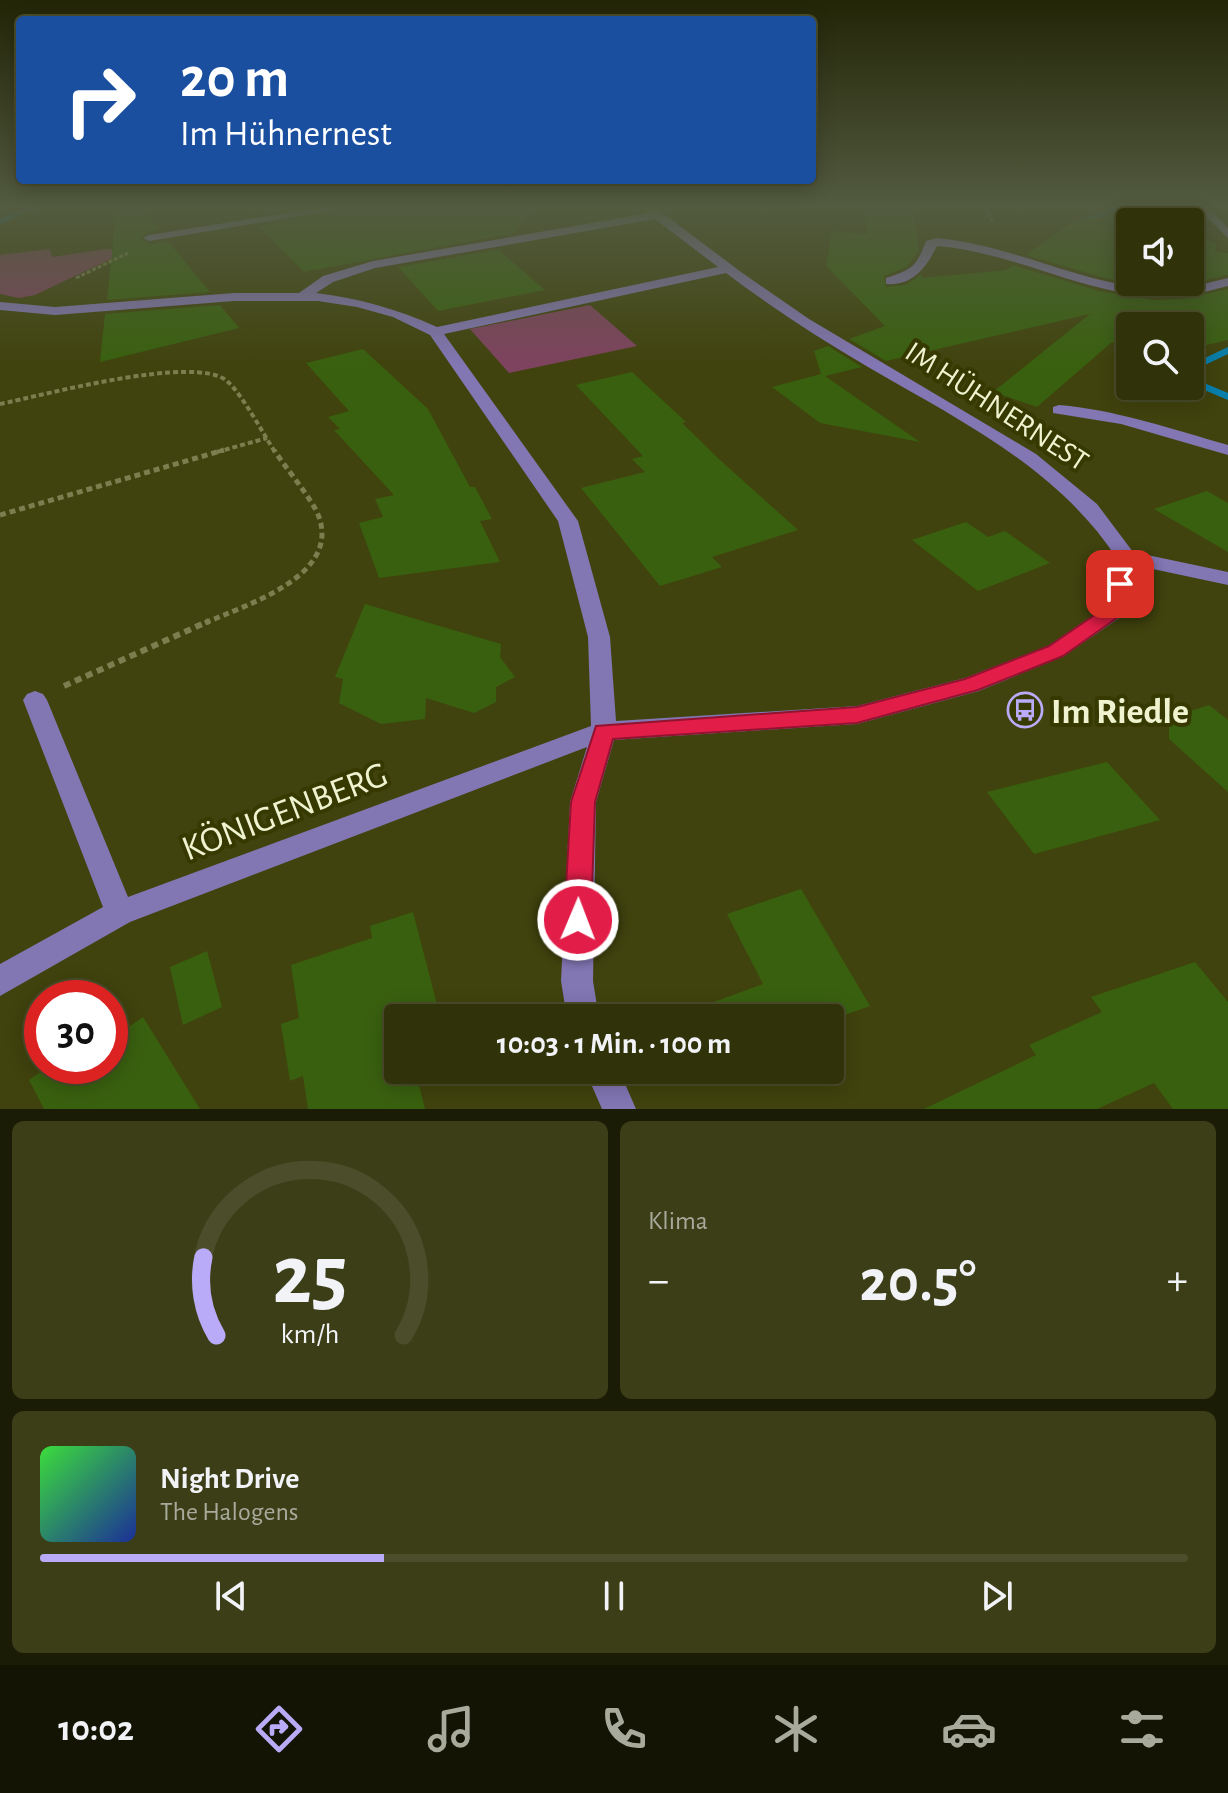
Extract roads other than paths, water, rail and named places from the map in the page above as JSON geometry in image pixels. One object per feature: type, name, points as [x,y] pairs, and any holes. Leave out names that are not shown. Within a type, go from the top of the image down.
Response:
[{"type":"street","points":[[303,296],[328,279],[401,260]]},
{"type":"street","name":"IM HÜHNERNEST","points":[[716,260],[825,335],[965,417],[1048,472],[1092,510],[1126,557]]},
{"type":"street","points":[[891,281],[920,271],[928,260]]},
{"type":"street","points":[[1027,260],[1114,285],[1152,290],[1184,292],[1228,282]]},
{"type":"street","points":[[435,332],[728,269]]},
{"type":"street","points":[[6,307],[71,309],[234,297],[303,296],[333,298],[412,318],[435,332],[568,521],[599,637],[604,731],[583,802],[577,981],[581,1004]]},
{"type":"street","points":[[1059,410],[1113,418],[1228,450]]},
{"type":"street","points":[[604,731],[857,715],[971,685],[1056,651],[1114,611],[1126,557],[1228,579]]},
{"type":"street","points":[[35,700],[120,913]]},
{"type":"street","name":"KÖNIGENBERG","points":[[0,981],[120,913],[604,731]]},
{"type":"street","points":[[608,1084],[619,1109]]},
{"type":"waterway","points":[[1204,362],[1228,350]]},
{"type":"waterway","points":[[1204,386],[1228,397]]},
{"type":"place","name":"Im Riedle","points":[[1025,710]]}]
